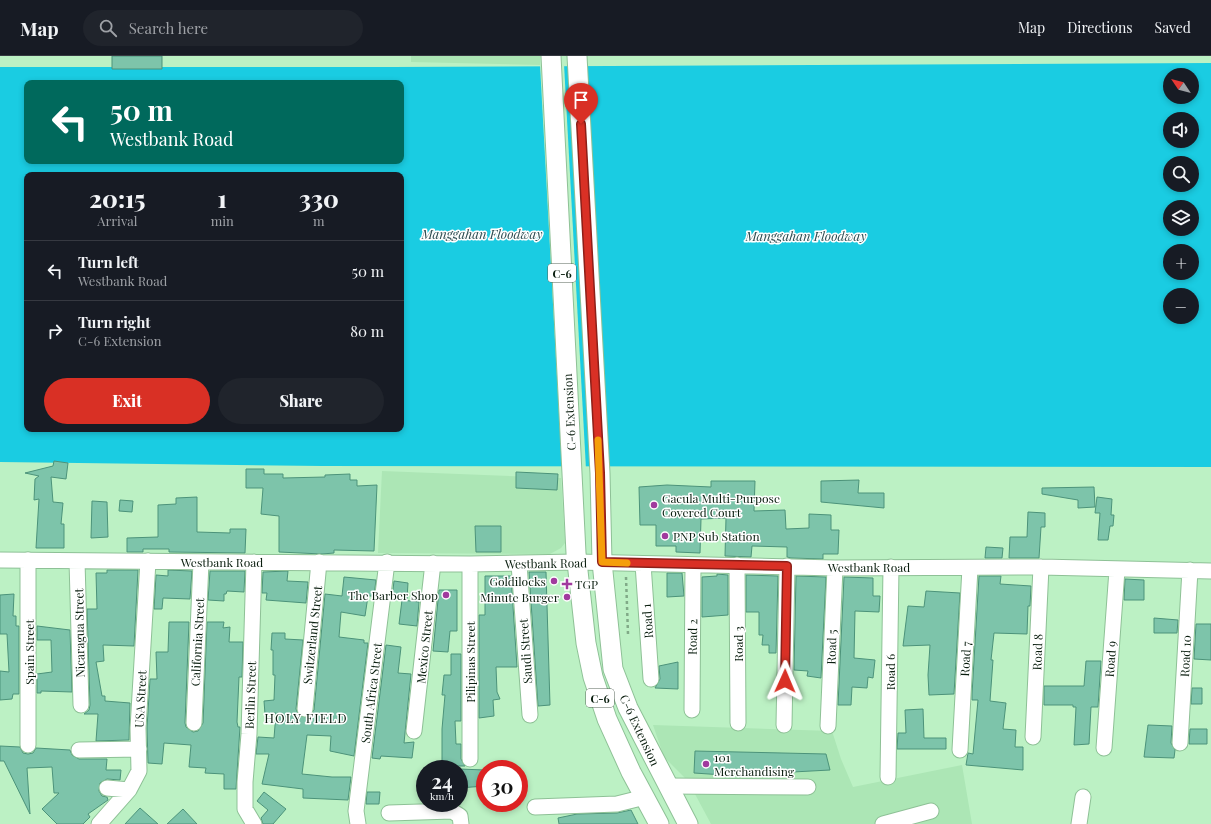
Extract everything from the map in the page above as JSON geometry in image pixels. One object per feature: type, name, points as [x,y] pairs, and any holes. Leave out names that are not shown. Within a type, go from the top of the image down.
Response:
[{"type":"main road","name":"C-6 Extension","points":[[551,56],[577,562],[586,643],[593,677],[607,719],[659,824]]},
{"type":"main road","name":"C-6 Extension","points":[[577,56],[600,473],[602,562],[613,670],[628,708],[686,823]]},
{"type":"street","name":"Westbank Road","points":[[0,560],[387,562],[470,564],[625,562],[643,564],[835,568],[1041,567],[1117,570],[1211,571]]},
{"type":"street","name":"Spain Street","points":[[28,560],[28,745]]},
{"type":"street","name":"Nicaragua Street","points":[[77,560],[80,705]]},
{"type":"street","name":"USA Street","points":[[100,824],[129,790],[139,771],[138,728],[148,561]]},
{"type":"street","name":"California Street","points":[[194,722],[202,562]]},
{"type":"street","name":"Berlin Street","points":[[254,562],[249,734],[245,782],[245,809],[254,824]]},
{"type":"street","name":"Switzerland Street","points":[[305,709],[319,562]]},
{"type":"street","name":"South Africa Street","points":[[358,824],[356,811],[387,562]]},
{"type":"street","name":"Mexico Street","points":[[414,731],[433,563]]},
{"type":"street","name":"Pilipinas Street","points":[[470,564],[470,759]]},
{"type":"street","name":"Saudi Street","points":[[519,564],[530,715]]},
{"type":"street","name":"Road 1","points":[[643,564],[651,679]]},
{"type":"street","name":"Road 2","points":[[692,710],[693,565]]},
{"type":"street","name":"Road 3","points":[[737,565],[738,723]]},
{"type":"street","points":[[784,725],[787,566]]},
{"type":"street","name":"Road 6","points":[[888,777],[891,567]]},
{"type":"street","name":"Road 8","points":[[1033,737],[1041,567]]},
{"type":"street","name":"Road 5","points":[[828,726],[835,568]]},
{"type":"street","name":"Road 7","points":[[960,750],[970,568]]},
{"type":"street","name":"Road 9","points":[[1104,748],[1117,570]]},
{"type":"street","name":"Road 10","points":[[1180,743],[1190,570]]},
{"type":"street","points":[[79,750],[139,749]]},
{"type":"street","points":[[668,786],[808,787]]},
{"type":"street","points":[[107,788],[129,790]]},
{"type":"street","points":[[535,807],[617,804],[645,797]]},
{"type":"street","points":[[1080,824],[1083,798]]},
{"type":"street","points":[[389,813],[452,811],[460,816],[461,824]]},
{"type":"street","points":[[882,824],[931,811]]},
{"type":"path","points":[[625,562],[628,642]]},
{"type":"shaded area","points":[[411,56],[540,56],[540,65],[411,62]]},
{"type":"shaded area","points":[[382,471],[561,478],[565,543],[561,548],[550,554],[378,553]]},
{"type":"shaded area","points":[[653,725],[832,731],[841,759],[853,787],[962,765],[972,824],[711,824],[688,781],[664,757]]},
{"type":"water","name":"Manggahan Floodway","points":[[1211,63],[1211,467],[323,466],[0,462],[0,67],[393,67]]},
{"type":"pier","points":[[564,64],[586,469],[562,469],[540,65]]},
{"type":"building","points":[[112,56],[162,56],[162,69],[112,69]]},
{"type":"building","points":[[54,461],[68,463],[66,479],[51,477],[53,502],[63,503],[61,524],[64,524],[64,548],[36,548],[39,499],[34,500],[35,479],[39,476],[25,473],[53,466]]},
{"type":"building","points":[[246,469],[264,469],[264,474],[283,474],[283,478],[325,477],[325,475],[350,474],[350,480],[357,480],[357,486],[377,485],[374,551],[334,550],[334,553],[322,554],[279,552],[279,516],[261,514],[263,488],[246,488]]},
{"type":"building","points":[[516,472],[558,474],[557,490],[516,488]]},
{"type":"building","points":[[859,480],[858,493],[884,493],[884,508],[821,502],[821,481]]},
{"type":"building","points":[[711,481],[755,481],[754,511],[785,510],[786,529],[809,528],[809,514],[831,515],[831,530],[839,530],[838,554],[823,554],[823,559],[791,558],[787,557],[787,547],[752,546],[751,557],[725,556],[726,518],[701,519],[700,553],[676,552],[676,546],[656,546],[656,525],[640,525],[639,487],[667,485],[711,487]]},
{"type":"building","points":[[1094,487],[1095,507],[1078,508],[1078,500],[1042,494],[1042,488]]},
{"type":"building","points":[[197,497],[197,532],[230,533],[230,529],[246,529],[245,553],[169,552],[169,549],[143,549],[143,552],[127,552],[127,538],[158,537],[158,505],[176,504],[176,498]]},
{"type":"building","points":[[1097,497],[1112,499],[1111,515],[1114,515],[1113,526],[1110,526],[1108,540],[1098,540],[1100,513],[1095,513]]},
{"type":"building","points":[[120,500],[133,501],[132,512],[119,511]]},
{"type":"building","points":[[92,501],[107,502],[108,537],[91,538]]},
{"type":"building","points":[[1028,512],[1045,513],[1045,527],[1041,527],[1039,558],[1009,558],[1010,537],[1027,537]]},
{"type":"building","points":[[475,526],[501,526],[501,552],[476,552]]},
{"type":"building","points":[[986,547],[1003,548],[1002,558],[985,558]]},
{"type":"building","points":[[107,570],[138,570],[134,646],[103,645],[104,661],[96,662],[102,696],[105,696],[105,701],[130,703],[129,740],[96,741],[98,714],[84,714],[89,710],[90,705],[87,609],[97,609],[96,573],[107,573]]},
{"type":"building","points":[[168,570],[192,571],[190,599],[163,598],[162,609],[154,609],[156,575],[168,576]]},
{"type":"building","points":[[210,571],[245,571],[244,592],[227,591],[226,594],[224,594],[224,601],[208,600]]},
{"type":"building","points":[[288,571],[287,581],[308,582],[306,603],[266,600],[267,593],[262,593],[263,572]]},
{"type":"building","points":[[529,572],[546,572],[550,705],[538,706]]},
{"type":"building","points":[[667,573],[682,573],[684,596],[667,597]]},
{"type":"building","points":[[717,574],[728,575],[728,615],[702,617],[702,577],[717,576]]},
{"type":"building","points":[[746,575],[778,576],[776,653],[769,653],[769,645],[762,645],[763,635],[759,635],[759,612],[746,612]]},
{"type":"building","points":[[485,576],[511,576],[517,667],[496,667],[497,692],[500,699],[493,700],[494,716],[479,718],[479,615],[485,615]]},
{"type":"building","points":[[796,576],[826,577],[821,678],[807,676],[808,671],[794,670]]},
{"type":"building","points":[[979,576],[1001,576],[1000,584],[1031,586],[1030,606],[1028,606],[1027,634],[994,633],[991,660],[993,660],[990,701],[1006,703],[1003,729],[1016,730],[1015,747],[1023,747],[1023,770],[966,765],[968,753],[973,754],[978,700],[972,700],[972,694]]},
{"type":"building","points":[[344,577],[376,580],[374,596],[368,596],[365,616],[341,612],[339,637],[364,640],[364,643],[368,643],[354,756],[330,751],[331,736],[307,735],[302,774],[351,777],[348,800],[303,798],[303,789],[262,784],[269,754],[256,754],[258,737],[274,738],[276,713],[265,714],[264,701],[274,700],[275,675],[273,675],[273,650],[271,650],[272,633],[285,633],[285,639],[303,640],[296,709],[299,716],[308,717],[314,710],[325,594],[342,596]]},
{"type":"building","points":[[844,577],[873,578],[873,596],[880,596],[879,612],[855,611],[854,658],[875,660],[873,678],[868,677],[867,688],[852,687],[851,705],[838,705]]},
{"type":"building","points":[[1125,579],[1144,580],[1144,600],[1124,600]]},
{"type":"building","points":[[394,581],[408,583],[407,599],[392,598]]},
{"type":"building","points":[[439,590],[457,590],[457,631],[450,631],[448,652],[433,651]]},
{"type":"building","points":[[926,591],[960,593],[954,694],[929,695],[928,675],[930,645],[903,646],[908,606],[924,607]]},
{"type":"building","points":[[14,594],[13,616],[16,616],[16,626],[19,626],[19,694],[13,694],[12,699],[0,700],[0,671],[9,672],[7,634],[0,634],[0,595]]},
{"type":"building","points":[[402,600],[419,602],[417,626],[399,624]]},
{"type":"building","points":[[1154,618],[1178,620],[1177,633],[1154,633]]},
{"type":"building","points":[[169,622],[189,622],[185,723],[186,727],[193,732],[198,731],[203,723],[207,622],[224,622],[223,628],[230,627],[229,642],[243,642],[242,677],[239,677],[237,722],[238,727],[240,727],[236,789],[224,789],[224,774],[205,773],[206,768],[189,767],[191,745],[164,743],[162,764],[148,763],[147,728],[150,679],[157,679],[156,652],[168,652]]},
{"type":"building","points":[[1196,624],[1211,624],[1211,660],[1194,659]]},
{"type":"building","points":[[37,626],[70,630],[72,692],[41,691],[41,693],[37,693],[37,674],[52,672],[51,640],[37,640]]},
{"type":"building","points":[[386,645],[401,647],[398,673],[411,674],[404,743],[414,742],[412,758],[381,756],[380,759],[372,758]]},
{"type":"building","points":[[451,654],[461,654],[461,721],[455,721],[456,744],[461,744],[462,760],[442,760],[442,729],[445,695],[442,695],[444,675],[451,675]]},
{"type":"building","points":[[1086,661],[1101,661],[1098,707],[1091,707],[1089,744],[1074,745],[1076,707],[1073,707],[1073,705],[1044,705],[1044,686],[1084,686]]},
{"type":"building","points":[[678,662],[678,689],[655,688],[660,679],[659,666]]},
{"type":"building","points":[[1192,688],[1202,688],[1202,704],[1191,704]]},
{"type":"building","points":[[923,709],[924,738],[946,738],[946,749],[897,749],[898,733],[906,733],[905,710]]},
{"type":"building","points":[[1148,725],[1172,726],[1171,743],[1175,750],[1174,758],[1144,757]]},
{"type":"building","points":[[1190,729],[1207,729],[1207,744],[1189,744]]},
{"type":"building","points":[[0,746],[20,747],[23,753],[28,754],[33,753],[36,748],[70,750],[72,755],[79,759],[107,759],[106,770],[121,770],[120,780],[107,779],[100,783],[99,791],[102,796],[107,797],[108,800],[88,814],[90,817],[83,824],[57,824],[42,809],[59,793],[54,793],[52,767],[27,768],[30,814],[4,761],[0,761]]},
{"type":"building","points":[[695,751],[826,754],[830,770],[774,773],[725,770],[724,775],[694,773]]},
{"type":"building","points":[[468,769],[476,770],[476,787],[468,787]]},
{"type":"building","points":[[264,792],[286,809],[273,824],[263,824],[261,818],[268,810],[257,801]]},
{"type":"building","points":[[367,792],[380,792],[379,804],[366,804]]},
{"type":"building","points":[[140,808],[158,824],[125,824]]},
{"type":"building","points":[[183,809],[197,824],[167,824]]},
{"type":"building","points":[[631,810],[638,824],[559,824],[558,818],[577,814],[617,813]]},
{"type":"slow traffic","points":[[598,440],[602,562],[627,563]]},
{"type":"place","name":"Gacula Multi-Purpose Covered Court","points":[[654,505]]},
{"type":"place","name":"PNP Sub Station","points":[[665,536]]},
{"type":"place","name":"Goldilocks","points":[[554,581]]},
{"type":"place","name":"TGP","points":[[567,584]]},
{"type":"place","name":"The Barber Shop","points":[[446,595]]},
{"type":"place","name":"Minute Burger","points":[[567,597]]},
{"type":"place","name":"101 Merchandising","points":[[706,764]]},
{"type":"district","name":"HOLY FIELD","points":[[306,717]]},
{"type":"route","points":[[581,124],[600,473],[602,562],[787,566],[785,681]]}]
